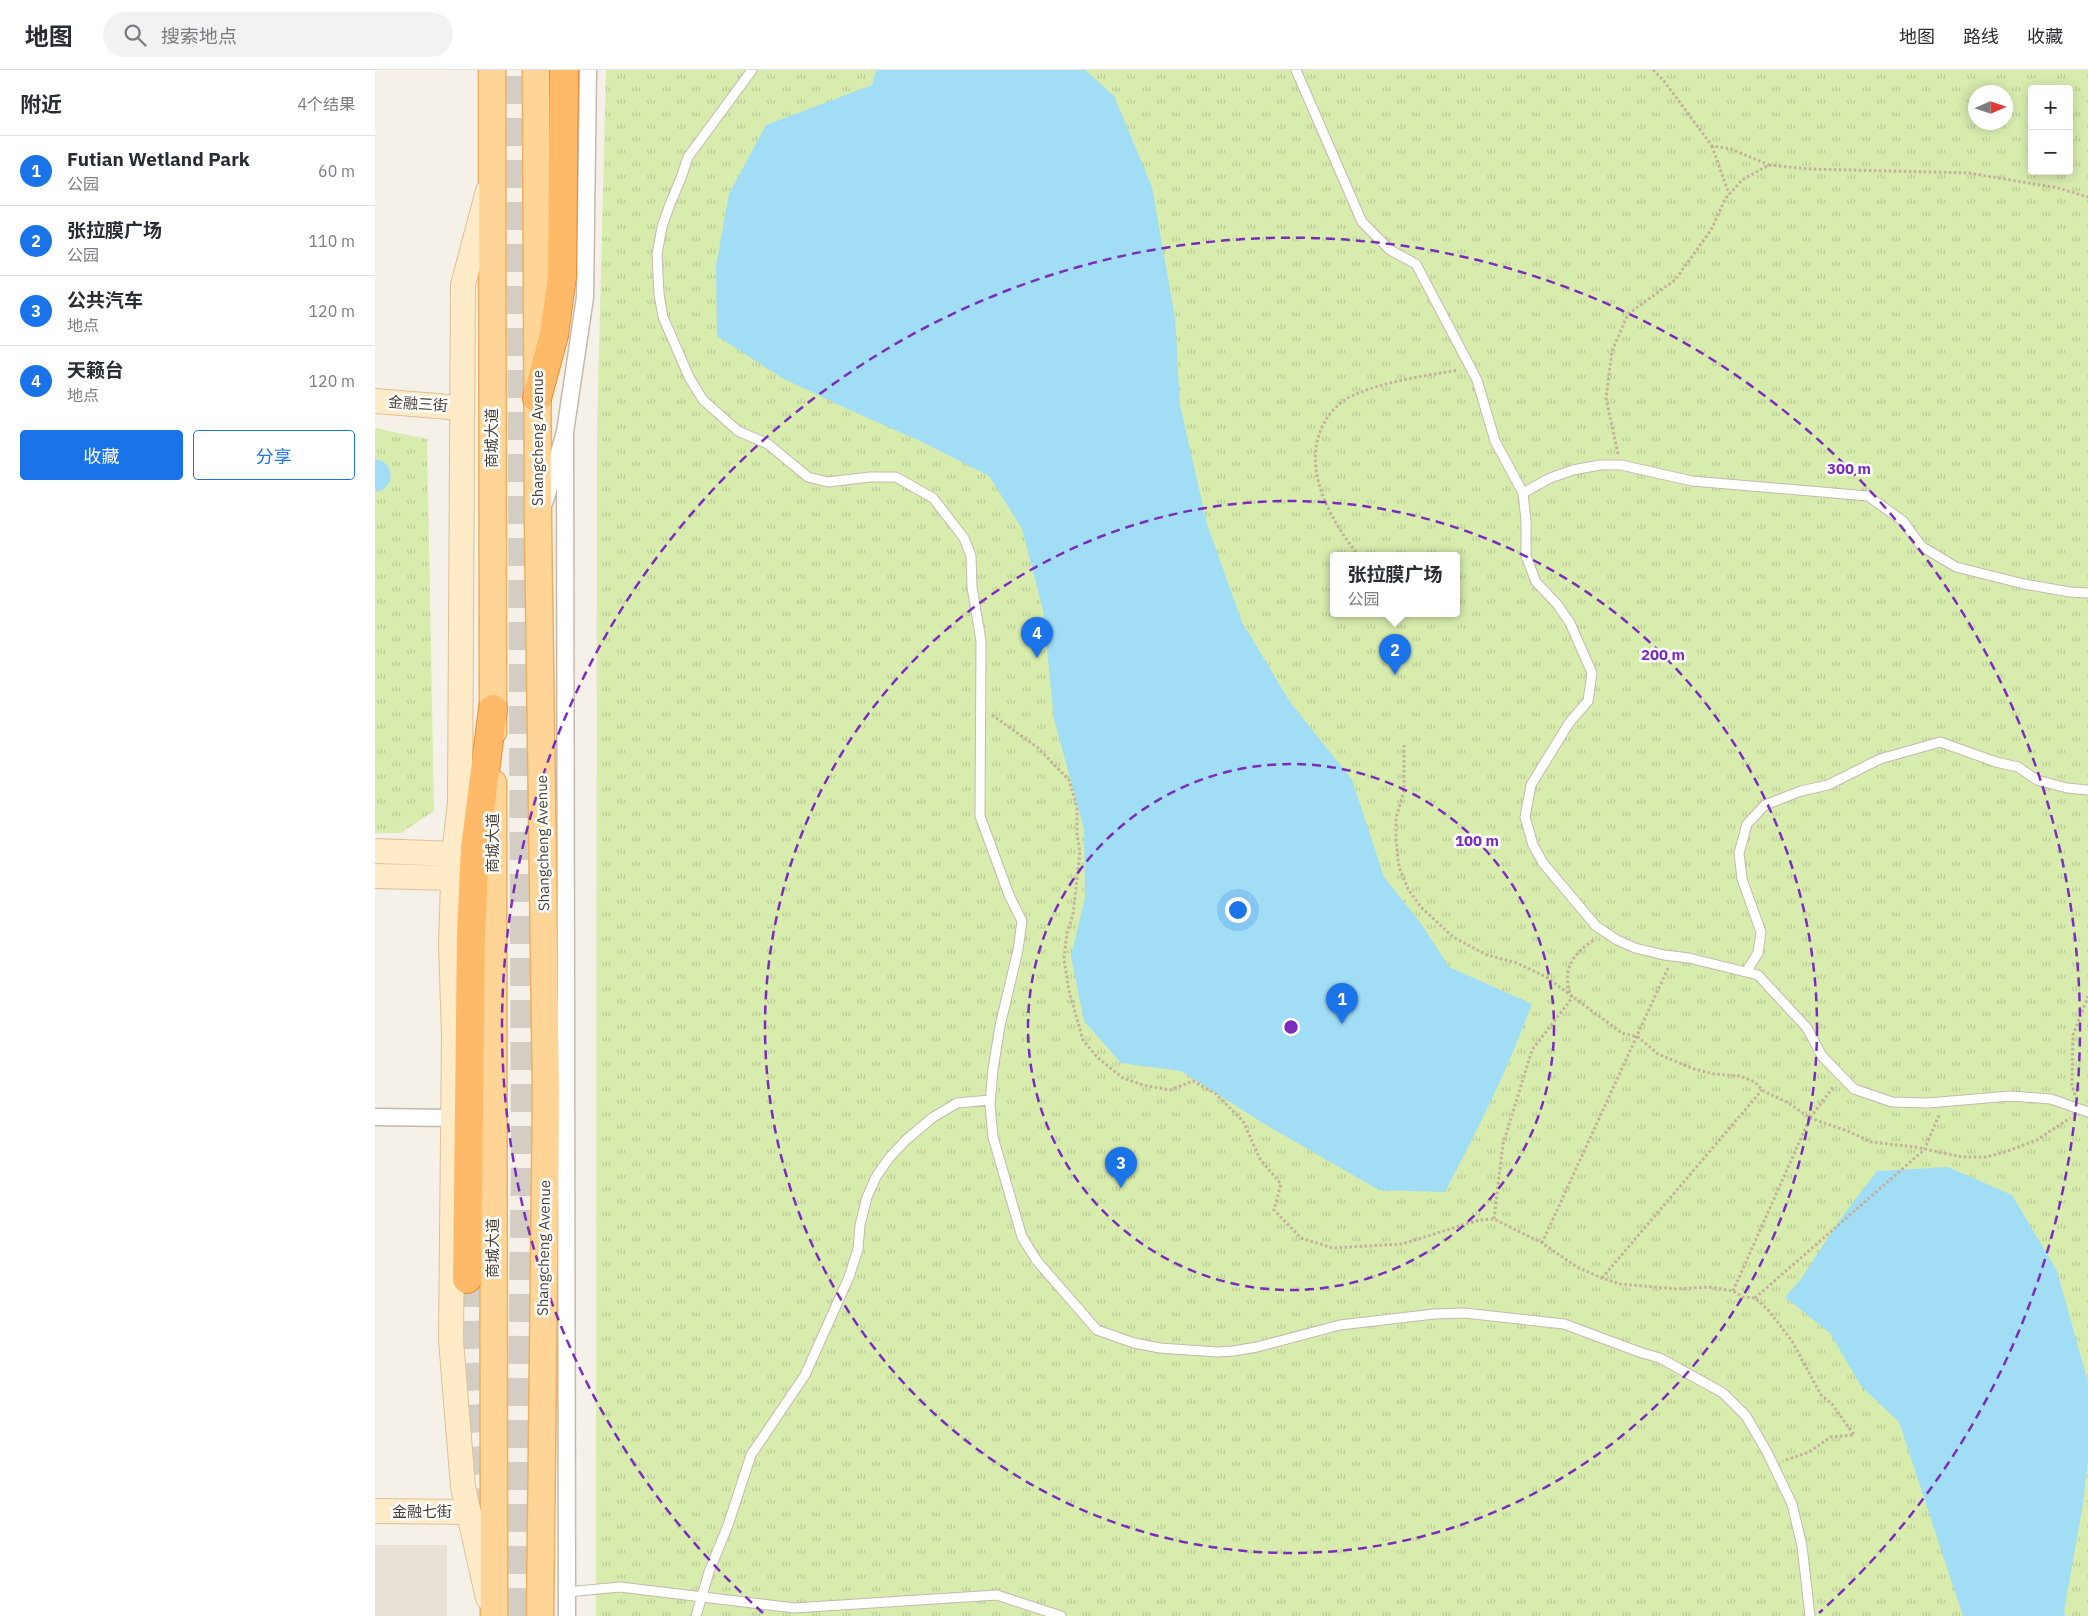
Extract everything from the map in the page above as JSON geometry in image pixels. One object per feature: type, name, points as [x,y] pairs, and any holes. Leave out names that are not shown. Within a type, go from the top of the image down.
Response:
[{"type":"highway","points":[[537,398],[554,335],[562,276],[564,70]]},
{"type":"highway","points":[[467,1279],[472,923],[475,848],[493,709]]},
{"type":"main road","name":"商城大道","points":[[492,70],[493,1616]]},
{"type":"main road","name":"Shangcheng Avenue","points":[[536,70],[538,522],[546,1096],[540,1616]]},
{"type":"street","points":[[538,522],[565,432],[585,297],[588,70]]},
{"type":"street","points":[[492,178],[473,241],[463,285],[460,803],[454,854],[451,943],[454,1036],[451,1340],[463,1487],[493,1616]]},
{"type":"street","name":"金融三街","points":[[375,401],[462,408]]},
{"type":"street","points":[[565,432],[567,1616]]},
{"type":"street","points":[[375,852],[454,854]]},
{"type":"street","points":[[375,876],[453,878]]},
{"type":"street","points":[[375,1117],[453,1118]]},
{"type":"street","name":"金融七街","points":[[375,1511],[468,1512]]},
{"type":"lane","points":[[752,70],[688,157],[661,227],[657,254],[659,294],[667,328],[689,377],[703,400],[739,431],[768,444],[808,477],[828,482],[870,477],[896,477],[933,498],[963,538],[971,556],[972,588],[981,641],[980,816],[1009,895],[1021,921],[1018,950],[1000,1026],[993,1069],[990,1100],[993,1137],[1022,1237],[1037,1261],[1097,1330],[1134,1343],[1160,1348],[1217,1352],[1257,1347],[1340,1325],[1434,1314],[1484,1315],[1564,1324],[1660,1358],[1723,1394],[1746,1416],[1773,1464],[1792,1504],[1802,1546],[1810,1616]]},
{"type":"lane","points":[[1296,70],[1362,222],[1390,250],[1416,264],[1477,380],[1495,441],[1523,493],[1526,520],[1526,556],[1536,582],[1557,604],[1570,623],[1592,673],[1588,702],[1569,723],[1531,785],[1525,817],[1533,845],[1543,863],[1596,926],[1635,948],[1758,975],[1807,1028],[1821,1056],[1853,1089],[1892,1102],[1928,1103],[2010,1096],[2032,1097],[2051,1099],[2084,1111]]},
{"type":"lane","points":[[1523,493],[1550,478],[1573,470],[1600,465],[1621,465],[1692,481],[1868,496],[1903,520],[1921,546],[1956,567],[2024,584],[2070,592],[2088,592]]},
{"type":"lane","points":[[1747,972],[1758,953],[1761,932],[1743,879],[1739,853],[1747,824],[1765,805],[1801,791],[1828,785],[1880,759],[1940,742],[1996,762],[2019,767],[2037,780],[2067,788],[2088,790]]},
{"type":"lane","points":[[696,1616],[751,1455],[805,1375],[849,1277],[858,1249],[860,1225],[867,1197],[876,1177],[905,1140],[932,1118],[957,1103],[990,1100]]},
{"type":"lane","points":[[567,1592],[620,1587],[794,1608],[997,1595],[1061,1616]]},
{"type":"path","points":[[1653,70],[1664,81],[1712,146],[1729,194]]},
{"type":"path","points":[[1712,146],[1731,149],[1769,166],[1818,170],[1969,173],[2058,188],[2088,197]]},
{"type":"path","points":[[1621,465],[1606,398],[1612,351],[1628,314],[1675,280],[1711,230],[1729,194],[1742,180],[1769,166]]},
{"type":"path","points":[[1356,552],[1328,510],[1315,469],[1317,436],[1330,412],[1352,396],[1384,385],[1471,368]]},
{"type":"path","points":[[981,707],[1037,747],[1069,780],[1077,807],[1077,834],[1080,852],[1073,914],[1067,933],[1064,958],[1069,991],[1083,1040],[1097,1056],[1123,1078],[1143,1085],[1170,1090],[1193,1081],[1216,1094],[1243,1121],[1260,1159],[1281,1184],[1274,1210],[1301,1238],[1333,1248],[1402,1244],[1479,1220],[1494,1219],[1542,1243],[1565,1260],[1602,1278],[1620,1284],[1650,1287],[1709,1287],[1733,1291],[1743,1296],[1755,1298],[1769,1310],[1792,1341],[1821,1395],[1833,1404],[1855,1435],[1831,1437],[1809,1452],[1773,1464]]},
{"type":"path","points":[[1404,745],[1404,791],[1396,818],[1395,841],[1399,867],[1408,889],[1421,907],[1453,937],[1487,954],[1517,963],[1546,977],[1622,1033],[1638,1037],[1658,1054],[1694,1069],[1713,1074],[1740,1076],[1755,1082],[1762,1090],[1790,1104],[1810,1118],[1850,1132],[1871,1142],[1963,1157],[1986,1157],[2037,1140],[2084,1111],[2072,1086],[2073,1035],[2088,996]]},
{"type":"path","points":[[1572,998],[1566,976],[1573,958],[1591,942],[1607,933]]},
{"type":"path","points":[[1542,1243],[1674,956]]},
{"type":"path","points":[[1494,1219],[1503,1144],[1532,1050],[1572,998]]},
{"type":"path","points":[[1733,1291],[1810,1118],[1841,1076]]},
{"type":"path","points":[[1602,1278],[1762,1090]]},
{"type":"path","points":[[1755,1298],[1923,1150],[1945,1101]]},
{"type":"shaded area","points":[[375,1545],[447,1545],[447,1616],[375,1616]]},
{"type":"green space","points":[[606,70],[2088,70],[2088,1616],[596,1616],[597,432]]},
{"type":"green space","points":[[375,428],[427,439],[434,811],[401,833],[375,833]]},
{"type":"water","points":[[876,70],[1085,70],[1114,96],[1152,187],[1175,318],[1180,405],[1207,524],[1242,622],[1290,702],[1352,780],[1384,877],[1422,925],[1449,967],[1532,1004],[1491,1100],[1445,1192],[1379,1190],[1266,1125],[1181,1071],[1121,1063],[1084,1021],[1071,956],[1085,898],[1084,829],[1054,719],[1043,610],[1022,529],[989,476],[922,442],[782,378],[717,336],[716,266],[729,194],[766,125],[872,85]]},
{"type":"water","points":[[1948,1167],[2012,1195],[2057,1271],[2088,1382],[2088,1461],[2083,1504],[2064,1611],[2065,1616],[1963,1616],[1899,1422],[1861,1386],[1830,1333],[1785,1297],[1801,1279],[1839,1221],[1877,1171]]},
{"type":"tunnel","points":[[519,1616],[525,1159],[520,70]]},
{"type":"tunnel","points":[[467,1279],[467,1344],[471,1408],[477,1473],[486,1537]]},
{"type":"place","name":"天籁台","points":[[1037,658]]},
{"type":"place","name":"张拉膜广场","points":[[1395,675]]},
{"type":"place","name":"Futian Wetland Park","points":[[1342,1024]]},
{"type":"place","name":"公共汽车","points":[[1121,1188]]}]
